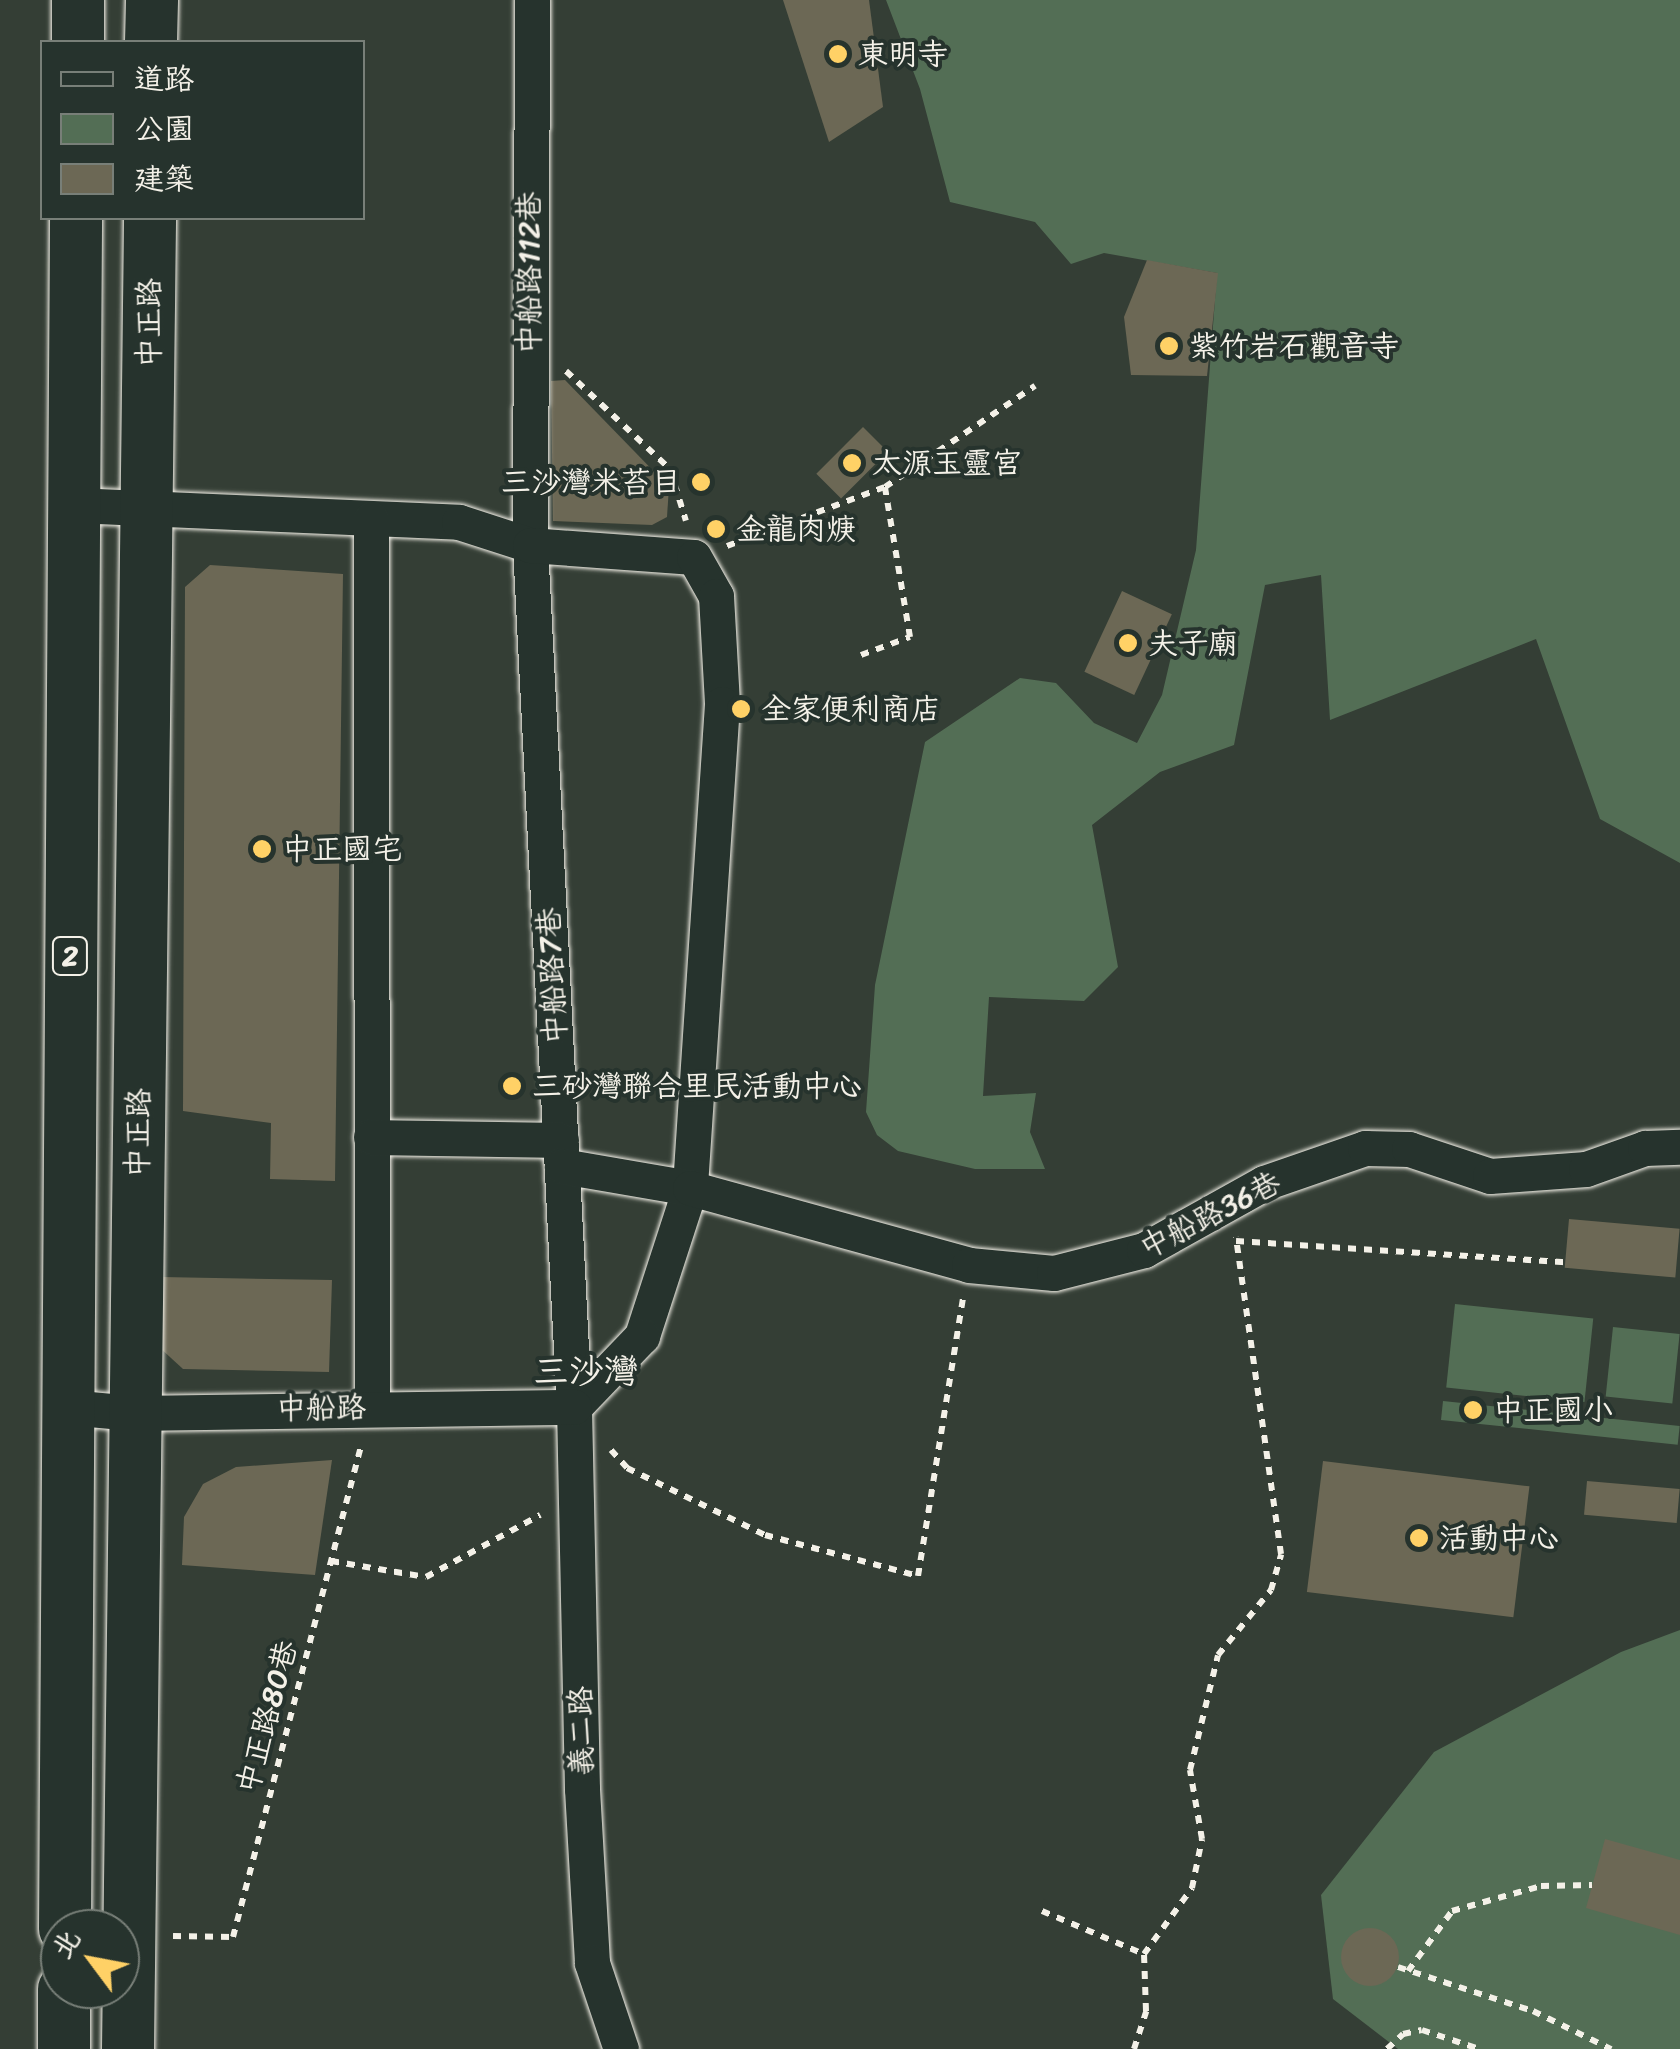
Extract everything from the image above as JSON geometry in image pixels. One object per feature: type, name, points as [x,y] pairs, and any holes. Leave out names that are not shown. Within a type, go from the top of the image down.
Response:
[{"type":"main road","points":[[78,0],[78,40]]},
{"type":"main road","points":[[151,40],[152,0]]},
{"type":"main road","name":"2","points":[[65,1909],[76,220]]},
{"type":"main road","name":"中正路","points":[[127,1909],[150,220]]},
{"type":"main road","points":[[64,2009],[64,2049]]},
{"type":"main road","name":"中正路","points":[[128,2009],[128,2049]]},
{"type":"street","name":"中船路112巷","points":[[530,545],[532,0]]},
{"type":"street","points":[[74,505],[148,512],[459,522],[530,545],[694,557],[716,596],[722,704],[690,1188],[642,1336],[574,1407]]},
{"type":"street","points":[[371,519],[372,1406]]},
{"type":"street","name":"中船路7巷","points":[[530,545],[574,1407]]},
{"type":"street","name":"中船路36巷","points":[[372,1137],[561,1153],[969,1265],[1054,1273],[1116,1260],[1264,1184],[1366,1148],[1410,1149],[1490,1176],[1586,1168],[1645,1148],[1680,1147]]},
{"type":"street","name":"中船路","points":[[68,1407],[133,1412],[372,1406],[574,1407]]},
{"type":"street","name":"義二路","points":[[574,1407],[592,1964],[621,2049]]},
{"type":"path","points":[[528,335],[670,470],[694,557],[884,487],[1035,386]]},
{"type":"path","points":[[861,655],[910,637],[884,487]]},
{"type":"path","points":[[1134,2049],[1146,2012],[1144,1954],[1192,1888],[1202,1839],[1190,1770],[1218,1656],[1270,1590],[1281,1554],[1235,1222]]},
{"type":"path","points":[[1236,1241],[1564,1262]]},
{"type":"path","points":[[574,1407],[626,1468],[766,1535],[918,1576],[969,1265]]},
{"type":"path","name":"中正路80巷","points":[[140,1936],[233,1937],[372,1406]]},
{"type":"path","points":[[331,1561],[426,1577],[576,1494]]},
{"type":"path","points":[[1408,1971],[1452,1911],[1541,1886],[1592,1885]]},
{"type":"path","points":[[1042,1910],[1144,1954]]},
{"type":"path","points":[[1398,1967],[1533,2011],[1610,2049]]},
{"type":"path","points":[[1387,2049],[1403,2034],[1422,2030],[1479,2049]]},
{"type":"green space","points":[[886,0],[1680,0],[1680,863],[1600,819],[1536,639],[1330,720],[1321,575],[1265,585],[1234,745],[1160,772],[1092,825],[1118,967],[1084,1001],[989,997],[983,1096],[1036,1093],[1030,1132],[1045,1169],[975,1169],[898,1151],[877,1135],[866,1112],[875,985],[925,742],[1020,678],[1056,683],[1094,723],[1137,743],[1162,695],[1196,550],[1217,273],[1104,253],[1071,264],[1035,222],[950,202],[920,89]]},
{"type":"green space","points":[[1455,1304],[1593,1319],[1584,1402],[1446,1388]]},
{"type":"green space","points":[[1613,1327],[1680,1334],[1672,1404],[1606,1397]]},
{"type":"green space","points":[[1443,1401],[1680,1426],[1678,1445],[1441,1420]]},
{"type":"green space","points":[[1680,1630],[1680,2049],[1398,2049],[1333,1999],[1321,1895],[1434,1752],[1621,1652]]},
{"type":"building","name":"東明寺","points":[[783,0],[869,0],[883,107],[829,142]]},
{"type":"building","name":"紫竹岩石觀音寺","points":[[1147,260],[1218,273],[1207,376],[1131,375],[1124,317]]},
{"type":"building","points":[[565,380],[669,487],[667,517],[652,525],[553,521],[551,381]]},
{"type":"building","name":"太源玉靈宮","points":[[863,427],[888,452],[841,498],[816,474]]},
{"type":"building","name":"中正國宅","points":[[210,565],[343,574],[335,1181],[270,1179],[271,1123],[183,1111],[185,587]]},
{"type":"building","name":"夫子廟","points":[[1122,591],[1172,614],[1134,695],[1084,672]]},
{"type":"building","points":[[1569,1219],[1680,1229],[1675,1277],[1565,1268]]},
{"type":"building","points":[[161,1277],[332,1280],[329,1372],[183,1369],[159,1347]]},
{"type":"building","points":[[332,1460],[315,1575],[182,1565],[184,1517],[203,1484],[236,1467]]},
{"type":"building","name":"活動中心","points":[[1323,1461],[1529,1486],[1513,1617],[1307,1592]]},
{"type":"building","points":[[1587,1481],[1680,1489],[1677,1523],[1584,1515]]},
{"type":"building","points":[[1605,1839],[1680,1860],[1680,1935],[1586,1908]]},
{"type":"building","points":[[1370,1928],[1391,1936],[1399,1957],[1391,1978],[1370,1986],[1349,1978],[1341,1957],[1349,1936]]},
{"type":"place","name":"東明寺","points":[[838,54]]},
{"type":"place","name":"紫竹岩石觀音寺","points":[[1169,346]]},
{"type":"place","name":"太源玉靈宮","points":[[852,463]]},
{"type":"place","name":"三沙灣米苔目","points":[[701,482]]},
{"type":"place","name":"金龍肉焿","points":[[716,529]]},
{"type":"place","name":"夫子廟","points":[[1128,643]]},
{"type":"place","name":"全家便利商店","points":[[741,709]]},
{"type":"place","name":"中正國宅","points":[[262,849]]},
{"type":"place","name":"三砂灣聯合里民活動中心","points":[[512,1086]]},
{"type":"place","name":"中正國小","points":[[1473,1410]]},
{"type":"place","name":"活動中心","points":[[1419,1538]]},
{"type":"district","name":"三沙灣","points":[[586,1371]]}]
